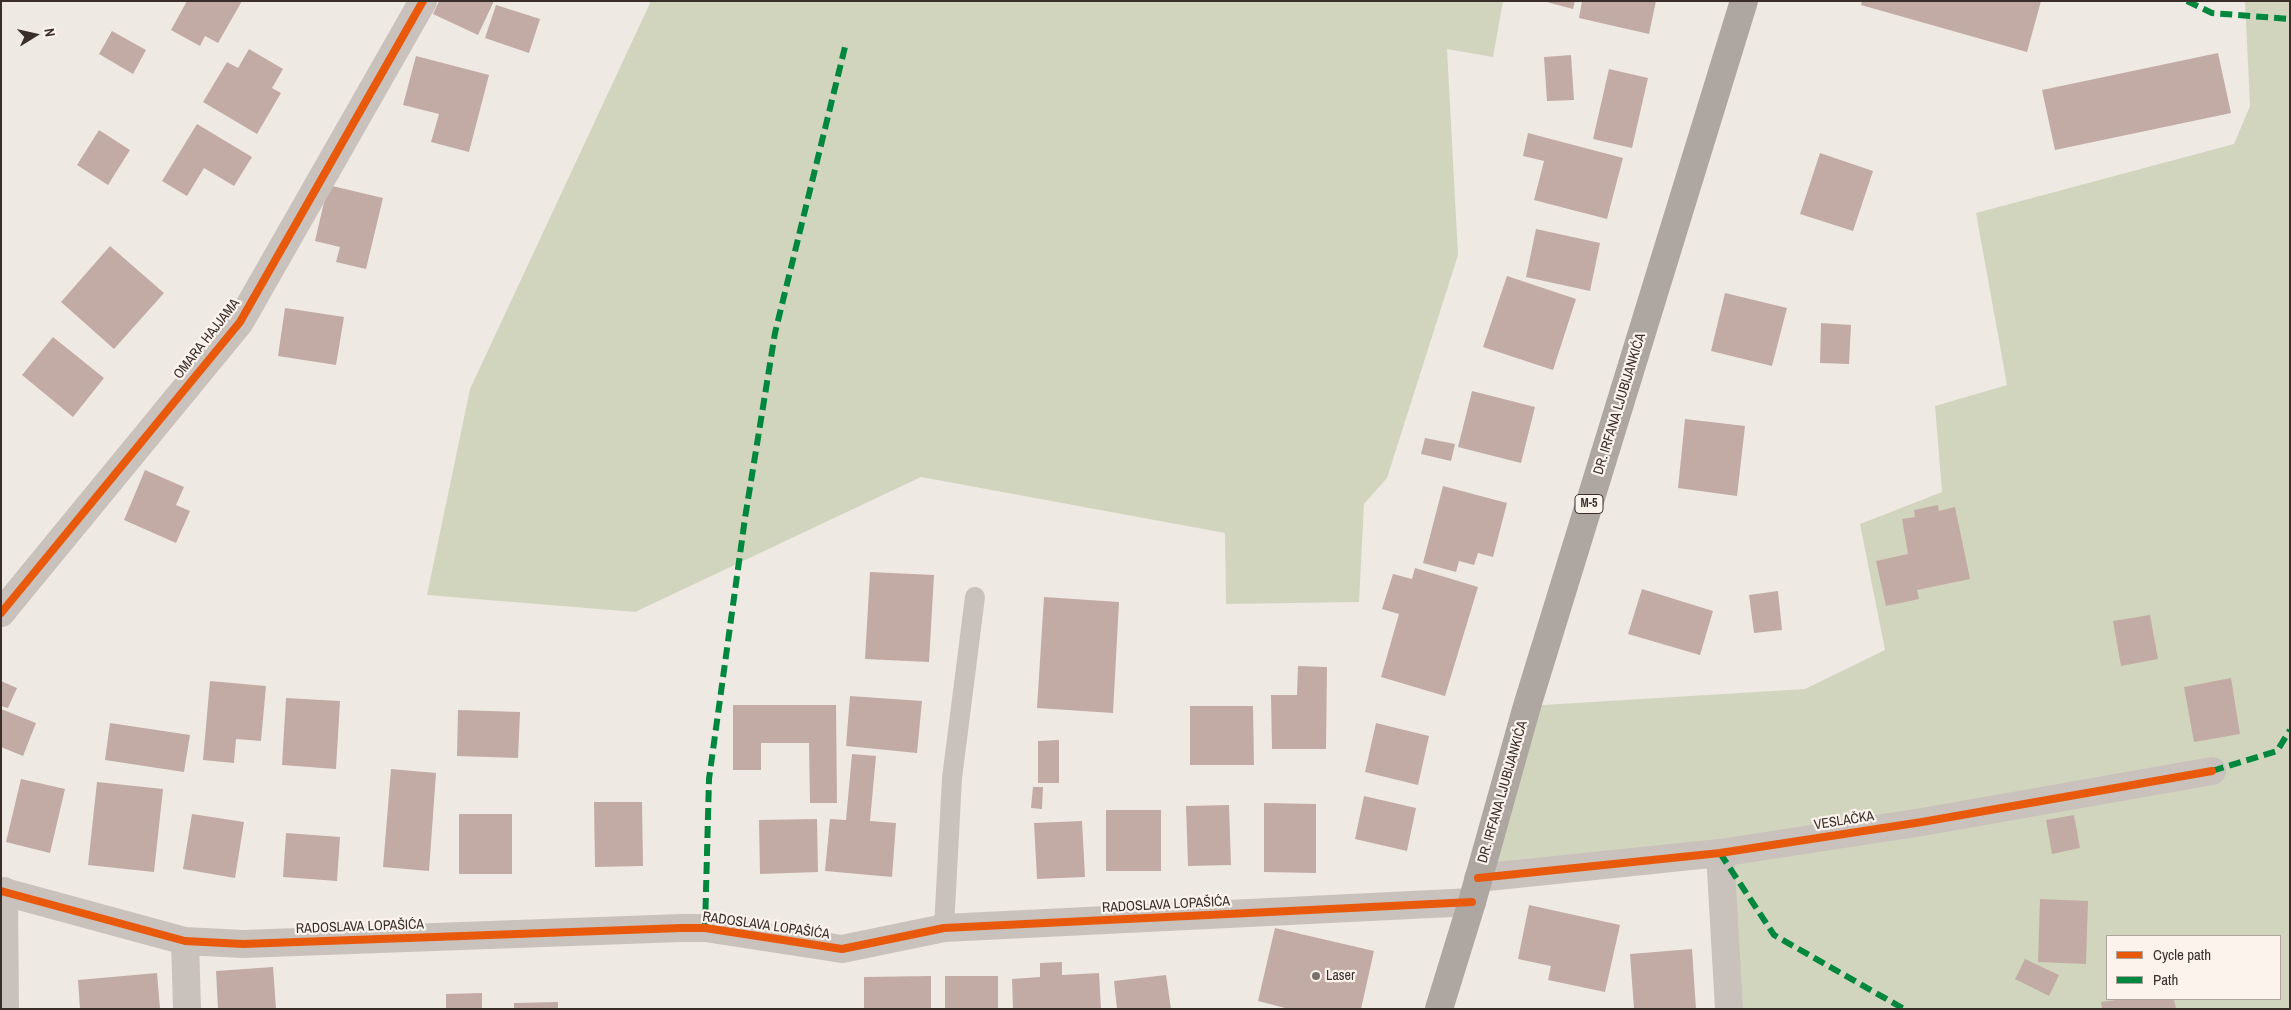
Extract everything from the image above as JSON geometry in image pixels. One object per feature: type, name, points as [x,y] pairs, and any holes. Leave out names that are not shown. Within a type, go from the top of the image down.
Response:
[{"type":"main road","name":"DR. IRFANA LJUBIJANKIĆA","points":[[1439,1009],[1527,706],[1744,1]]},
{"type":"street","name":"OMARA HAJJAMA","points":[[1,613],[240,322],[423,1]]},
{"type":"street","name":"VESLAČKA","points":[[1475,890],[1922,822],[2212,771]]},
{"type":"street","points":[[1720,853],[1729,1009]]},
{"type":"street","name":"RADOSLAVA LOPAŠIĆA","points":[[3,891],[185,941],[243,944],[705,928],[842,949],[944,928],[1475,890]]},
{"type":"street","points":[[3,891],[5,1009]]},
{"type":"street","points":[[185,941],[186,1009]]},
{"type":"lane","points":[[944,928],[952,778],[975,597]]},
{"type":"green space","points":[[651,1],[1503,1],[1493,57],[1447,49],[1458,255],[1387,478],[1364,504],[1359,602],[1226,604],[1225,533],[921,477],[635,612],[427,595],[470,389]]},
{"type":"green space","points":[[2245,1],[2290,1],[2290,1009],[1729,1009],[1720,853],[1478,878],[1527,706],[1805,689],[1885,650],[1860,524],[1942,492],[1935,406],[2007,385],[1976,213],[2234,144],[2250,106]]},
{"type":"building","points":[[187,1],[242,1],[218,43],[205,36],[200,46],[171,30]]},
{"type":"building","points":[[439,1],[494,1],[478,35],[433,14]]},
{"type":"building","points":[[1543,1],[1575,1],[1573,9]]},
{"type":"building","points":[[1582,1],[1656,1],[1649,34],[1579,18]]},
{"type":"building","points":[[1862,1],[2041,1],[2027,52],[1861,5]]},
{"type":"building","points":[[496,5],[540,19],[529,53],[485,38]]},
{"type":"building","points":[[112,31],[146,50],[133,74],[99,54]]},
{"type":"building","points":[[249,49],[283,69],[272,88],[281,93],[257,134],[203,102],[227,62],[238,68]]},
{"type":"building","points":[[2218,53],[2231,113],[2055,150],[2042,90]]},
{"type":"building","points":[[1571,55],[1574,100],[1547,101],[1544,57]]},
{"type":"building","points":[[416,56],[489,75],[469,152],[431,142],[439,114],[403,105]]},
{"type":"building","points":[[1609,69],[1648,78],[1632,148],[1593,139]]},
{"type":"building","points":[[197,124],[252,157],[234,186],[204,168],[187,196],[162,181]]},
{"type":"building","points":[[99,130],[130,150],[108,185],[77,165]]},
{"type":"building","points":[[1528,133],[1623,158],[1607,219],[1534,200],[1544,161],[1523,156]]},
{"type":"building","points":[[1820,153],[1873,171],[1853,231],[1800,214]]},
{"type":"building","points":[[328,185],[383,198],[366,269],[336,262],[340,247],[315,241]]},
{"type":"building","points":[[1536,229],[1600,243],[1590,291],[1526,277]]},
{"type":"building","points":[[110,246],[164,293],[114,349],[61,302]]},
{"type":"building","points":[[1507,276],[1576,299],[1553,370],[1483,347]]},
{"type":"building","points":[[1725,293],[1787,308],[1772,366],[1711,351]]},
{"type":"building","points":[[285,308],[344,317],[336,365],[278,356]]},
{"type":"building","points":[[1821,323],[1851,325],[1849,364],[1820,363]]},
{"type":"building","points":[[53,337],[104,378],[73,417],[22,375]]},
{"type":"building","points":[[1472,391],[1535,407],[1521,463],[1458,447]]},
{"type":"building","points":[[1685,419],[1745,426],[1737,496],[1678,488]]},
{"type":"building","points":[[1425,438],[1455,444],[1451,461],[1421,454]]},
{"type":"building","points":[[145,470],[184,487],[176,505],[190,511],[176,543],[124,520]]},
{"type":"building","points":[[1443,486],[1507,503],[1493,557],[1478,553],[1474,565],[1459,561],[1456,572],[1423,563]]},
{"type":"building","points":[[1938,505],[1939,511],[1955,507],[1970,579],[1917,590],[1919,599],[1886,606],[1876,561],[1908,554],[1902,519],[1915,517],[1914,510]]},
{"type":"building","points":[[1415,568],[1478,587],[1445,696],[1381,677],[1399,614],[1382,609],[1393,574],[1412,579]]},
{"type":"building","points":[[870,572],[934,575],[929,662],[865,659]]},
{"type":"building","points":[[1642,589],[1713,611],[1700,655],[1628,634]]},
{"type":"building","points":[[1778,591],[1782,630],[1754,633],[1749,595]]},
{"type":"building","points":[[1044,597],[1119,602],[1113,713],[1037,708]]},
{"type":"building","points":[[2150,615],[2158,659],[2121,666],[2113,621]]},
{"type":"building","points":[[1298,666],[1327,667],[1326,749],[1272,749],[1271,695],[1297,695]]},
{"type":"building","points":[[2231,678],[2240,734],[2194,742],[2184,687]]},
{"type":"building","points":[[1,681],[17,688],[8,708],[1,706]]},
{"type":"building","points":[[210,681],[266,686],[261,741],[236,739],[234,763],[203,760]]},
{"type":"building","points":[[850,696],[922,701],[917,753],[846,746]]},
{"type":"building","points":[[286,698],[340,701],[336,769],[282,765]]},
{"type":"building","points":[[733,705],[836,705],[837,803],[810,803],[809,743],[761,743],[761,770],[733,770]]},
{"type":"building","points":[[1190,706],[1253,706],[1254,765],[1190,765]]},
{"type":"building","points":[[1,709],[36,723],[23,756],[1,747]]},
{"type":"building","points":[[458,710],[520,712],[518,758],[457,756]]},
{"type":"building","points":[[110,723],[190,735],[184,772],[105,760]]},
{"type":"building","points":[[1376,723],[1429,736],[1418,785],[1365,772]]},
{"type":"building","points":[[1059,740],[1059,783],[1038,783],[1038,741]]},
{"type":"building","points":[[852,754],[876,756],[870,821],[896,823],[892,877],[825,871],[830,819],[846,820]]},
{"type":"building","points":[[391,769],[436,773],[429,871],[383,867]]},
{"type":"building","points":[[21,779],[65,789],[50,853],[6,842]]},
{"type":"building","points":[[97,782],[163,789],[154,872],[88,865]]},
{"type":"building","points":[[1033,787],[1043,787],[1042,809],[1031,808]]},
{"type":"building","points":[[1364,796],[1416,808],[1407,851],[1355,839]]},
{"type":"building","points":[[594,802],[642,802],[643,866],[595,867]]},
{"type":"building","points":[[1264,803],[1316,804],[1316,873],[1264,872]]},
{"type":"building","points":[[1229,805],[1231,865],[1188,866],[1186,806]]},
{"type":"building","points":[[1106,810],[1161,810],[1161,871],[1106,871]]},
{"type":"building","points":[[192,814],[244,822],[235,878],[183,869]]},
{"type":"building","points":[[459,814],[512,814],[512,874],[459,874]]},
{"type":"building","points":[[2074,815],[2080,848],[2052,854],[2046,820]]},
{"type":"building","points":[[817,819],[818,872],[760,874],[759,820]]},
{"type":"building","points":[[1082,821],[1085,877],[1037,879],[1034,823]]},
{"type":"building","points":[[286,833],[340,837],[337,881],[283,877]]},
{"type":"building","points":[[2040,899],[2088,901],[2086,964],[2038,962]]},
{"type":"building","points":[[1529,905],[1620,925],[1605,992],[1548,980],[1551,966],[1518,959]]},
{"type":"building","name":"Laser","points":[[1275,928],[1374,951],[1361,1009],[1289,1009],[1258,1001]]},
{"type":"building","points":[[1692,949],[1696,1009],[1634,1009],[1630,954]]},
{"type":"building","points":[[2025,959],[2059,975],[2049,996],[2015,979]]},
{"type":"building","points":[[1062,962],[1062,975],[1099,973],[1101,1009],[1013,1009],[1012,979],[1040,977],[1040,963]]},
{"type":"building","points":[[273,967],[276,1009],[218,1009],[216,971]]},
{"type":"building","points":[[157,973],[160,1009],[80,1009],[78,980]]},
{"type":"building","points":[[1166,975],[1171,1009],[1117,1009],[1114,981]]},
{"type":"building","points":[[931,976],[931,1009],[864,1009],[864,977]]},
{"type":"building","points":[[945,976],[998,976],[998,1009],[945,1009]]},
{"type":"building","points":[[482,993],[482,1009],[446,1009],[446,994]]},
{"type":"building","points":[[2116,1000],[2174,1000],[2176,1009],[2102,1009],[2101,1002]]},
{"type":"building","points":[[558,1002],[558,1009],[514,1009],[514,1003]]},
{"type":"marked path","points":[[2187,1],[2212,13],[2290,19]]},
{"type":"marked path","points":[[705,928],[709,779],[745,518],[775,333],[845,47]]},
{"type":"marked path","points":[[2212,771],[2277,751],[2290,730]]},
{"type":"marked path","points":[[1720,853],[1774,935],[1904,1009]]},
{"type":"cycle path","points":[[1,613],[240,322],[423,1]]},
{"type":"cycle path","points":[[1478,878],[1720,853],[1922,822],[2212,771]]},
{"type":"cycle path","points":[[1,891],[185,941],[243,944],[705,928],[842,949],[944,928],[1472,902]]},
{"type":"place","name":"Laser","points":[[1316,976]]}]
